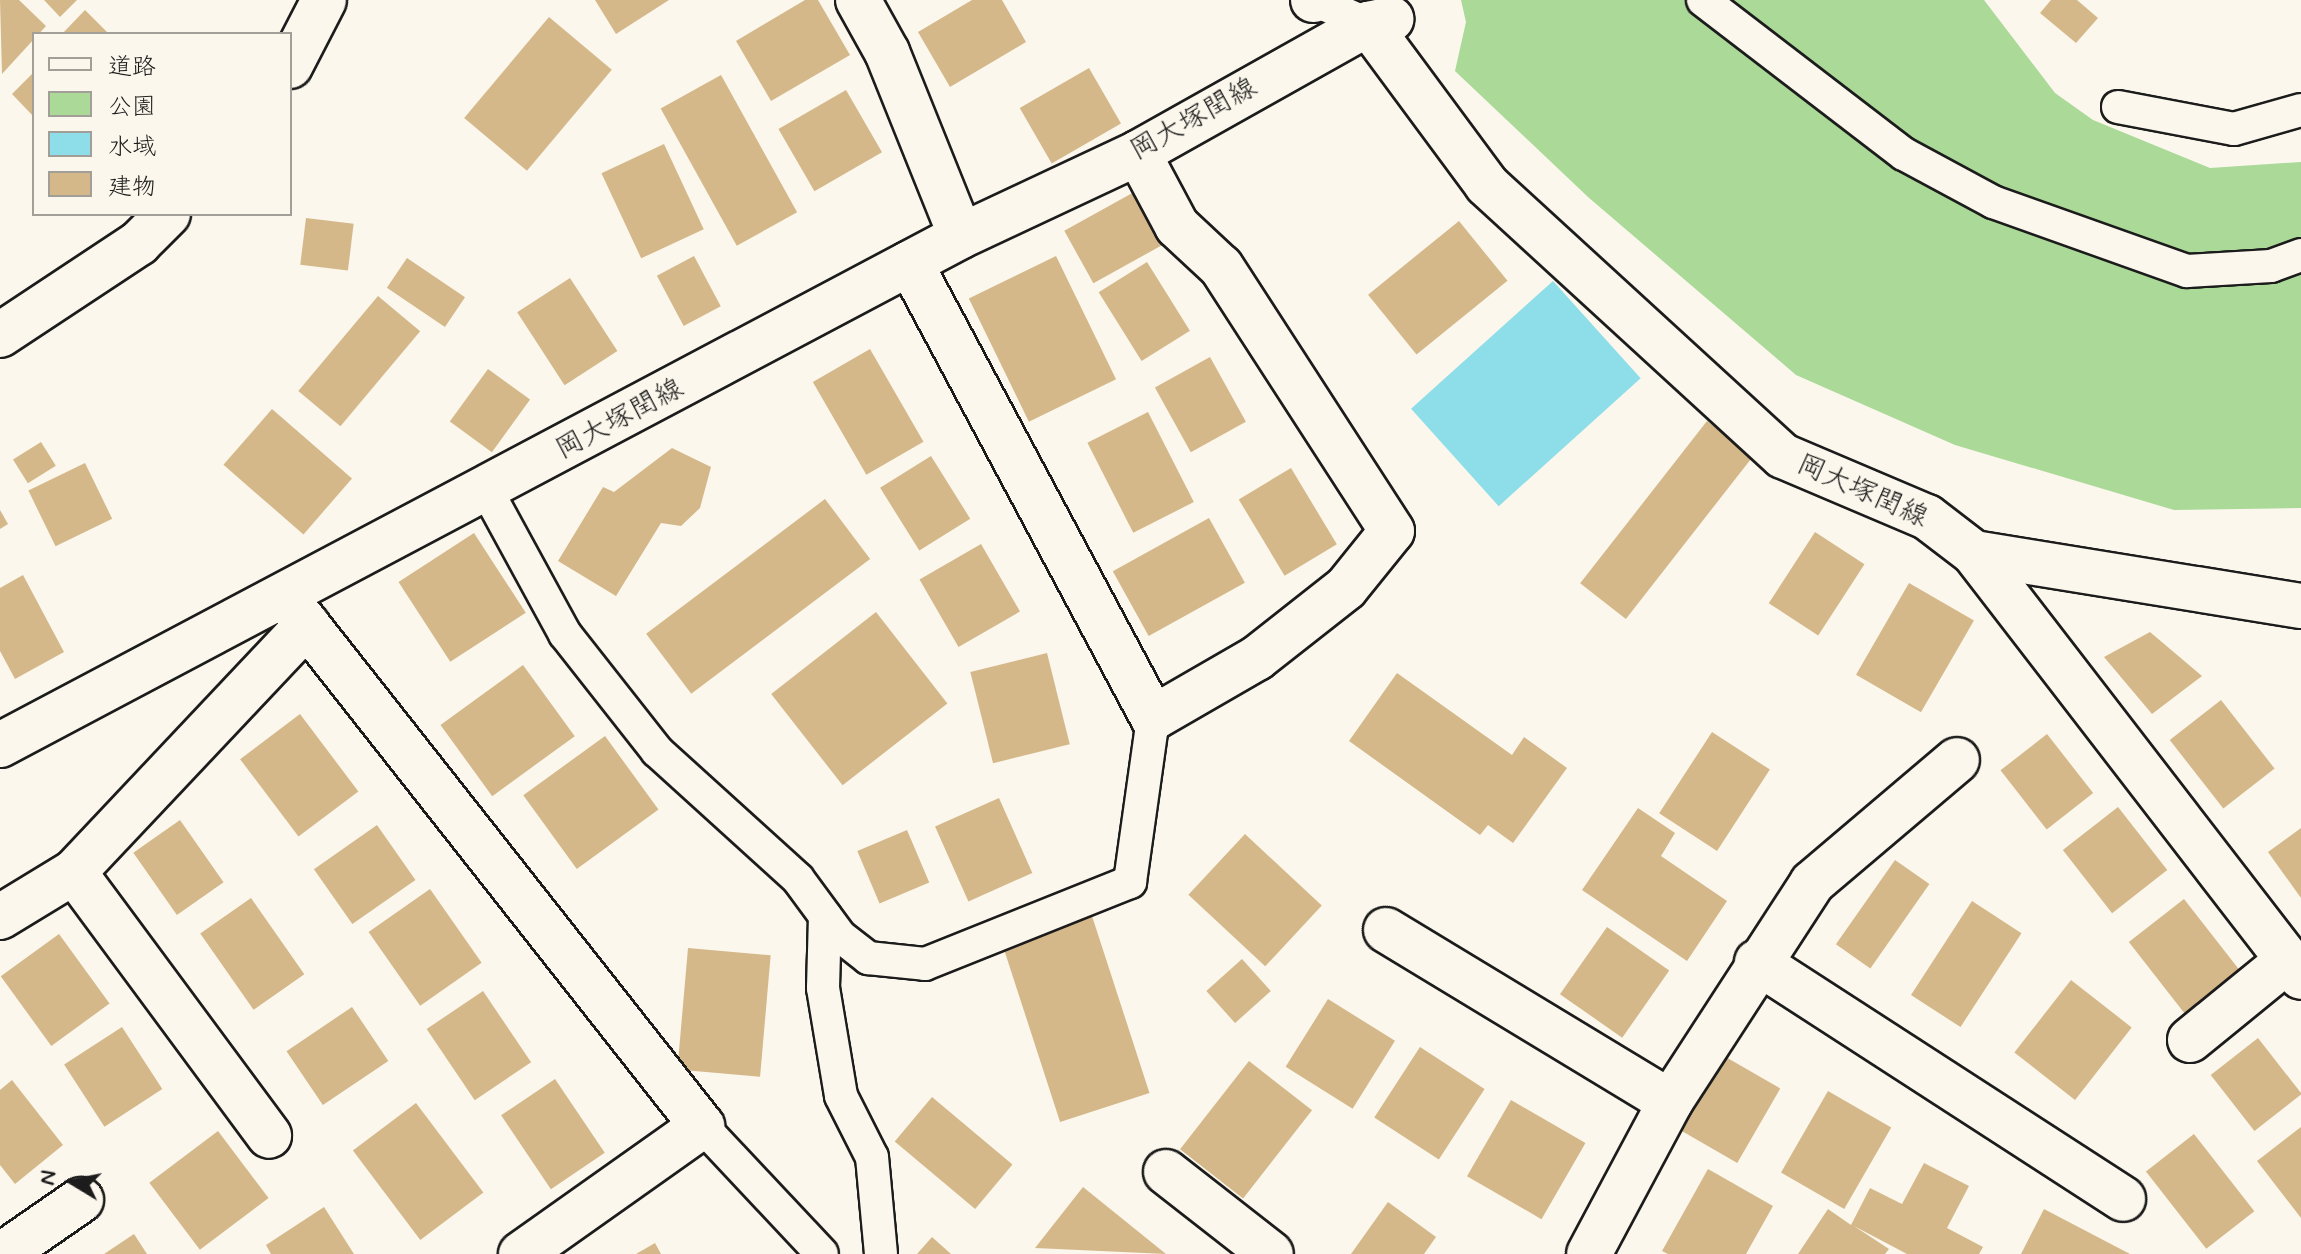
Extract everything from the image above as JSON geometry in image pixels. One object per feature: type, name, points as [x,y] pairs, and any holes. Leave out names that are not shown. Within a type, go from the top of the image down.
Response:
[{"type":"street","points":[[292,62],[324,0]]},
{"type":"street","points":[[858,0],[887,52],[961,236]]},
{"type":"street","name":"岡大塚閏線","points":[[0,745],[296,611],[487,491],[961,236],[1138,153],[1379,21],[1487,185],[1783,456],[1927,517],[1974,553],[2301,606]]},
{"type":"street","points":[[910,263],[1153,718],[1257,658],[1346,588],[1392,531],[1221,267],[1177,226],[1138,153]]},
{"type":"street","points":[[0,335],[139,243],[166,216]]},
{"type":"street","points":[[1974,553],[2294,968],[2190,1040]]},
{"type":"street","points":[[0,917],[74,872],[296,611],[702,1126],[521,1254]]},
{"type":"street","points":[[1589,1254],[1670,1102],[1757,962],[1812,883],[1957,760]]},
{"type":"street","points":[[74,872],[269,1136]]},
{"type":"street","points":[[1386,930],[1670,1102]]},
{"type":"street","points":[[1757,962],[2123,1199]]},
{"type":"street","points":[[1166,1172],[1271,1254]]},
{"type":"street","points":[[3,1254],[81,1200]]},
{"type":"lane","points":[[1314,0],[1379,21]]},
{"type":"lane","points":[[1703,0],[1904,154],[1993,202],[2187,271],[2271,266],[2301,255]]},
{"type":"lane","points":[[2118,107],[2234,129],[2301,110]]},
{"type":"lane","points":[[487,491],[565,634],[657,751],[798,879],[825,916],[868,958],[925,964],[1130,882],[1153,718]]},
{"type":"lane","points":[[825,916],[823,988],[841,1096],[872,1157],[881,1254]]},
{"type":"lane","points":[[702,1126],[822,1254]]},
{"type":"green space","points":[[1461,0],[1984,0],[2055,93],[2093,120],[2210,168],[2301,162],[2301,508],[2174,510],[1955,445],[1796,375],[1588,197],[1455,71],[1466,22]]},
{"type":"water","points":[[1553,281],[1641,378],[1499,506],[1411,409]]},
{"type":"building","points":[[0,0],[19,0],[46,26],[40,32],[32,32],[32,41],[2,74]]},
{"type":"building","points":[[44,0],[77,0],[60,17]]},
{"type":"building","points":[[595,0],[669,0],[616,34]]},
{"type":"building","points":[[805,0],[818,0],[850,55],[771,101],[736,41]]},
{"type":"building","points":[[972,0],[1002,0],[1026,42],[950,87],[918,32]]},
{"type":"building","points":[[2051,0],[2077,0],[2098,18],[2076,43],[2040,13]]},
{"type":"building","points":[[85,10],[107,32],[64,32]]},
{"type":"building","points":[[549,17],[612,70],[527,171],[464,118]]},
{"type":"building","points":[[1089,68],[1121,123],[1052,163],[1020,108]]},
{"type":"building","points":[[32,74],[32,115],[12,94]]},
{"type":"building","points":[[721,75],[797,212],[737,246],[661,108]]},
{"type":"building","points":[[846,90],[882,152],[814,191],[778,129]]},
{"type":"building","points":[[664,144],[704,229],[641,258],[601,173]]},
{"type":"building","points":[[1136,191],[1165,243],[1093,283],[1064,231]]},
{"type":"building","points":[[306,218],[354,224],[348,270],[300,265]]},
{"type":"building","points":[[1459,221],[1507,281],[1417,354],[1368,295]]},
{"type":"building","points":[[694,256],[721,306],[684,326],[657,276]]},
{"type":"building","points":[[1056,256],[1116,379],[1029,422],[969,299]]},
{"type":"building","points":[[407,258],[465,297],[445,327],[387,288]]},
{"type":"building","points":[[1147,262],[1190,331],[1142,361],[1099,292]]},
{"type":"building","points":[[570,278],[617,351],[565,385],[517,312]]},
{"type":"building","points":[[378,296],[420,331],[340,426],[298,391]]},
{"type":"building","points":[[870,349],[924,442],[866,475],[813,382]]},
{"type":"building","points":[[1210,357],[1246,422],[1191,452],[1155,388]]},
{"type":"building","points":[[488,369],[530,400],[492,452],[450,422]]},
{"type":"building","points":[[272,409],[352,479],[303,534],[223,465]]},
{"type":"building","points":[[1148,412],[1194,502],[1133,533],[1087,443]]},
{"type":"building","points":[[1707,421],[1753,457],[1626,619],[1580,583]]},
{"type":"building","points":[[41,442],[56,466],[28,483],[13,459]]},
{"type":"building","points":[[672,448],[711,467],[700,508],[681,526],[661,523],[616,596],[558,561],[603,487],[614,492]]},
{"type":"building","points":[[931,456],[970,519],[919,551],[880,488]]},
{"type":"building","points":[[85,463],[112,519],[56,546],[28,491]]},
{"type":"building","points":[[1291,468],[1337,544],[1285,576],[1239,499]]},
{"type":"building","points":[[825,499],[870,559],[691,694],[646,634]]},
{"type":"building","points":[[0,510],[8,524],[0,529]]},
{"type":"building","points":[[1209,518],[1245,583],[1149,636],[1113,571]]},
{"type":"building","points":[[1815,532],[1864,564],[1818,635],[1769,603]]},
{"type":"building","points":[[474,533],[526,613],[450,662],[399,582]]},
{"type":"building","points":[[981,544],[1020,612],[959,647],[920,580]]},
{"type":"building","points":[[23,575],[64,652],[15,679],[0,651],[0,588]]},
{"type":"building","points":[[1909,583],[1974,620],[1921,712],[1856,675]]},
{"type":"building","points":[[876,612],[947,703],[843,785],[771,694]]},
{"type":"building","points":[[2150,632],[2202,676],[2152,714],[2104,657]]},
{"type":"building","points":[[1047,653],[1070,744],[993,763],[970,672]]},
{"type":"building","points":[[523,665],[575,736],[492,796],[440,725]]},
{"type":"building","points":[[1397,673],[1512,755],[1524,737],[1567,768],[1513,843],[1488,825],[1480,835],[1349,741]]},
{"type":"building","points":[[2221,700],[2275,769],[2223,809],[2170,740]]},
{"type":"building","points":[[300,714],[358,791],[298,837],[240,759]]},
{"type":"building","points":[[1712,732],[1770,770],[1717,851],[1659,813]]},
{"type":"building","points":[[2047,734],[2093,793],[2047,829],[2001,770]]},
{"type":"building","points":[[605,736],[658,810],[577,869],[523,795]]},
{"type":"building","points":[[999,798],[1032,873],[968,901],[935,826]]},
{"type":"building","points":[[2118,807],[2167,870],[2112,913],[2063,850]]},
{"type":"building","points":[[1638,808],[1675,833],[1661,856],[1727,901],[1687,961],[1582,890]]},
{"type":"building","points":[[180,820],[224,882],[177,915],[133,853]]},
{"type":"building","points":[[377,825],[415,880],[352,924],[314,869]]},
{"type":"building","points":[[2301,828],[2301,898],[2268,852]]},
{"type":"building","points":[[907,830],[929,882],[880,904],[857,851]]},
{"type":"building","points":[[1245,834],[1322,906],[1265,966],[1188,895]]},
{"type":"building","points":[[1895,860],[1929,884],[1870,968],[1836,944]]},
{"type":"building","points":[[430,889],[482,963],[420,1006],[369,932]]},
{"type":"building","points":[[251,898],[304,974],[254,1010],[200,934]]},
{"type":"building","points":[[2184,899],[2240,971],[2185,1014],[2129,942]]},
{"type":"building","points":[[1972,901],[2021,933],[1960,1027],[1911,995]]},
{"type":"building","points":[[1092,916],[1149,1093],[1060,1122],[1003,945]]},
{"type":"building","points":[[1607,927],[1669,971],[1622,1038],[1560,994]]},
{"type":"building","points":[[59,934],[110,1004],[51,1046],[1,976]]},
{"type":"building","points":[[688,948],[771,955],[760,1077],[677,1070]]},
{"type":"building","points":[[1242,959],[1271,991],[1235,1023],[1206,991]]},
{"type":"building","points":[[2071,980],[2132,1027],[2075,1100],[2014,1052]]},
{"type":"building","points":[[483,991],[531,1062],[475,1100],[427,1029]]},
{"type":"building","points":[[1328,999],[1395,1041],[1353,1109],[1286,1067]]},
{"type":"building","points":[[352,1007],[388,1061],[323,1105],[287,1051]]},
{"type":"building","points":[[122,1027],[162,1089],[104,1127],[64,1065]]},
{"type":"building","points":[[2258,1038],[2301,1095],[2254,1131],[2211,1075]]},
{"type":"building","points":[[1420,1047],[1485,1089],[1439,1159],[1374,1117]]},
{"type":"building","points":[[1717,1052],[1780,1088],[1737,1163],[1674,1126]]},
{"type":"building","points":[[1249,1061],[1312,1110],[1243,1199],[1180,1149]]},
{"type":"building","points":[[555,1079],[605,1153],[551,1189],[501,1115]]},
{"type":"building","points":[[12,1080],[63,1145],[15,1184],[0,1165],[0,1090]]},
{"type":"building","points":[[1828,1091],[1891,1128],[1844,1209],[1781,1172]]},
{"type":"building","points":[[932,1097],[1012,1164],[975,1209],[895,1141]]},
{"type":"building","points":[[1511,1100],[1585,1143],[1541,1219],[1467,1176]]},
{"type":"building","points":[[416,1103],[483,1192],[420,1240],[353,1151]]},
{"type":"building","points":[[2301,1127],[2301,1218],[2257,1161]]},
{"type":"building","points":[[218,1131],[269,1198],[200,1250],[149,1183]]},
{"type":"building","points":[[2194,1134],[2254,1211],[2206,1249],[2146,1172]]},
{"type":"building","points":[[1924,1163],[1969,1186],[1947,1228],[1983,1247],[1979,1254],[1907,1254],[1854,1226],[1889,1249],[1885,1254],[1798,1254],[1828,1209],[1851,1225],[1870,1188],[1902,1204]]},
{"type":"building","points":[[1708,1169],[1773,1206],[1746,1254],[1668,1254],[1662,1251]]},
{"type":"building","points":[[1083,1187],[1166,1254],[1035,1248]]},
{"type":"building","points":[[1388,1202],[1436,1237],[1424,1254],[1351,1254]]},
{"type":"building","points":[[324,1207],[354,1254],[271,1254],[266,1245]]},
{"type":"building","points":[[2044,1209],[2130,1254],[2021,1254]]},
{"type":"building","points":[[134,1234],[147,1254],[104,1254]]},
{"type":"building","points":[[932,1237],[951,1254],[917,1254]]},
{"type":"building","points":[[655,1243],[661,1254],[636,1254]]}]
